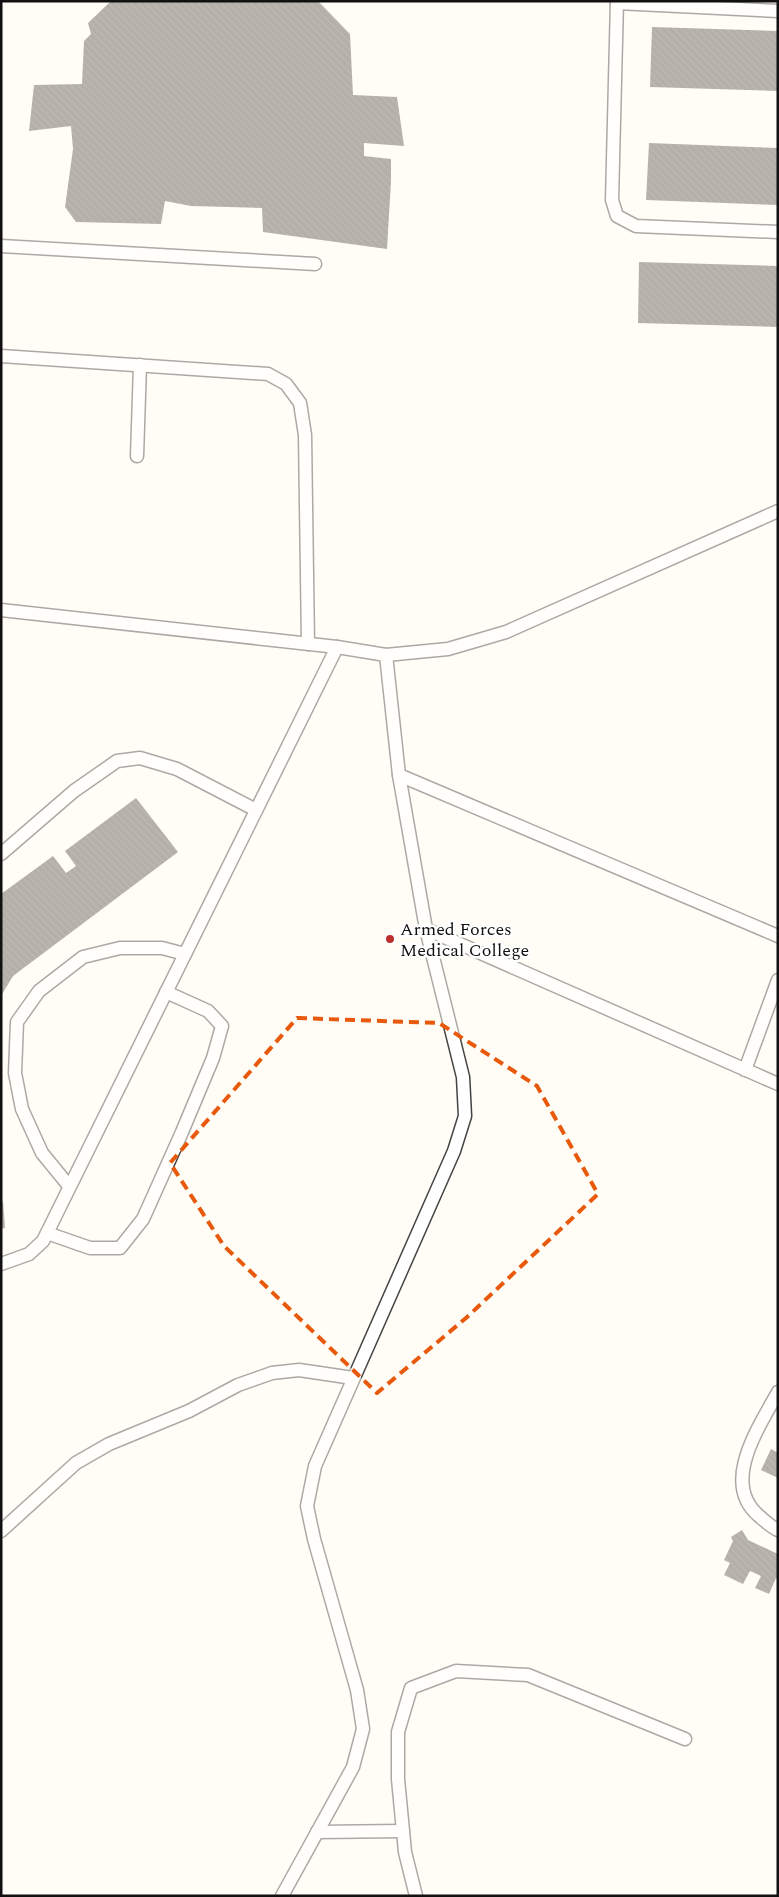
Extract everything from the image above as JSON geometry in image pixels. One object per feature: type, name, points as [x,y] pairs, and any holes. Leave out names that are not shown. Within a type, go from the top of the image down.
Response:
[{"type":"lane","points":[[778,11],[617,2],[612,200],[617,216],[636,226],[778,232]]},
{"type":"lane","points":[[1,246],[314,264]]},
{"type":"lane","points":[[1,356],[268,374],[286,384],[300,402],[305,434],[308,644]]},
{"type":"lane","points":[[137,456],[140,366]]},
{"type":"lane","points":[[1,610],[386,654],[448,648],[506,632],[778,511]]},
{"type":"lane","points":[[1,1264],[29,1254],[43,1240],[47,1233],[337,647]]},
{"type":"lane","points":[[282,1896],[352,1767],[363,1729],[357,1690],[314,1539],[307,1506],[315,1466],[454,1151],[465,1116],[464,1077],[426,929],[399,776],[386,654]]},
{"type":"lane","points":[[1,854],[74,791],[117,761],[140,758],[177,769],[256,810]]},
{"type":"lane","points":[[399,776],[778,936]]},
{"type":"lane","points":[[426,929],[778,1084]]},
{"type":"lane","points":[[69,1186],[42,1153],[22,1109],[15,1073],[17,1022],[39,991],[83,958],[120,948],[162,948],[185,954]]},
{"type":"lane","points":[[744,1070],[778,980]]},
{"type":"lane","points":[[47,1233],[90,1248],[120,1248],[143,1219],[213,1058],[222,1026],[208,1011],[166,992]]},
{"type":"lane","points":[[1,1531],[76,1463],[109,1444],[188,1410],[238,1385],[272,1372],[300,1370],[353,1378]]},
{"type":"lane","points":[[778,1392],[750,1444],[740,1480],[749,1507],[773,1528],[778,1530]]},
{"type":"lane","points":[[416,1896],[405,1852],[398,1779],[398,1732],[411,1688],[456,1671],[528,1675],[685,1739]]},
{"type":"lane","points":[[317,1832],[403,1831]]},
{"type":"highlighted area","points":[[297,1018],[439,1023],[537,1086],[598,1194],[466,1318],[377,1393],[224,1246],[170,1163]]},
{"type":"building","points":[[111,1],[318,1],[350,34],[353,95],[397,97],[404,146],[364,143],[364,156],[391,159],[387,249],[263,232],[262,208],[191,206],[165,201],[161,224],[76,222],[65,207],[73,149],[71,126],[29,131],[34,85],[82,84],[84,41],[91,34],[88,23]]},
{"type":"building","points":[[652,27],[778,31],[778,91],[650,87]]},
{"type":"building","points":[[649,143],[778,148],[778,205],[646,200]]},
{"type":"building","points":[[639,262],[778,266],[778,327],[638,323]]},
{"type":"building","points":[[136,798],[178,852],[13,976],[1,996],[1,894],[53,856],[66,873],[76,866],[65,851]]},
{"type":"building","points":[[1,1201],[3,1201],[5,1228],[1,1229]]},
{"type":"building","points":[[771,1449],[778,1453],[778,1478],[761,1470]]},
{"type":"building","points":[[742,1530],[748,1540],[778,1554],[778,1579],[776,1578],[769,1594],[755,1588],[761,1576],[750,1571],[743,1584],[724,1575],[730,1563],[724,1560],[733,1541],[731,1537]]},
{"type":"place","name":"Armed Forces Medical College","points":[[390,939]]}]
